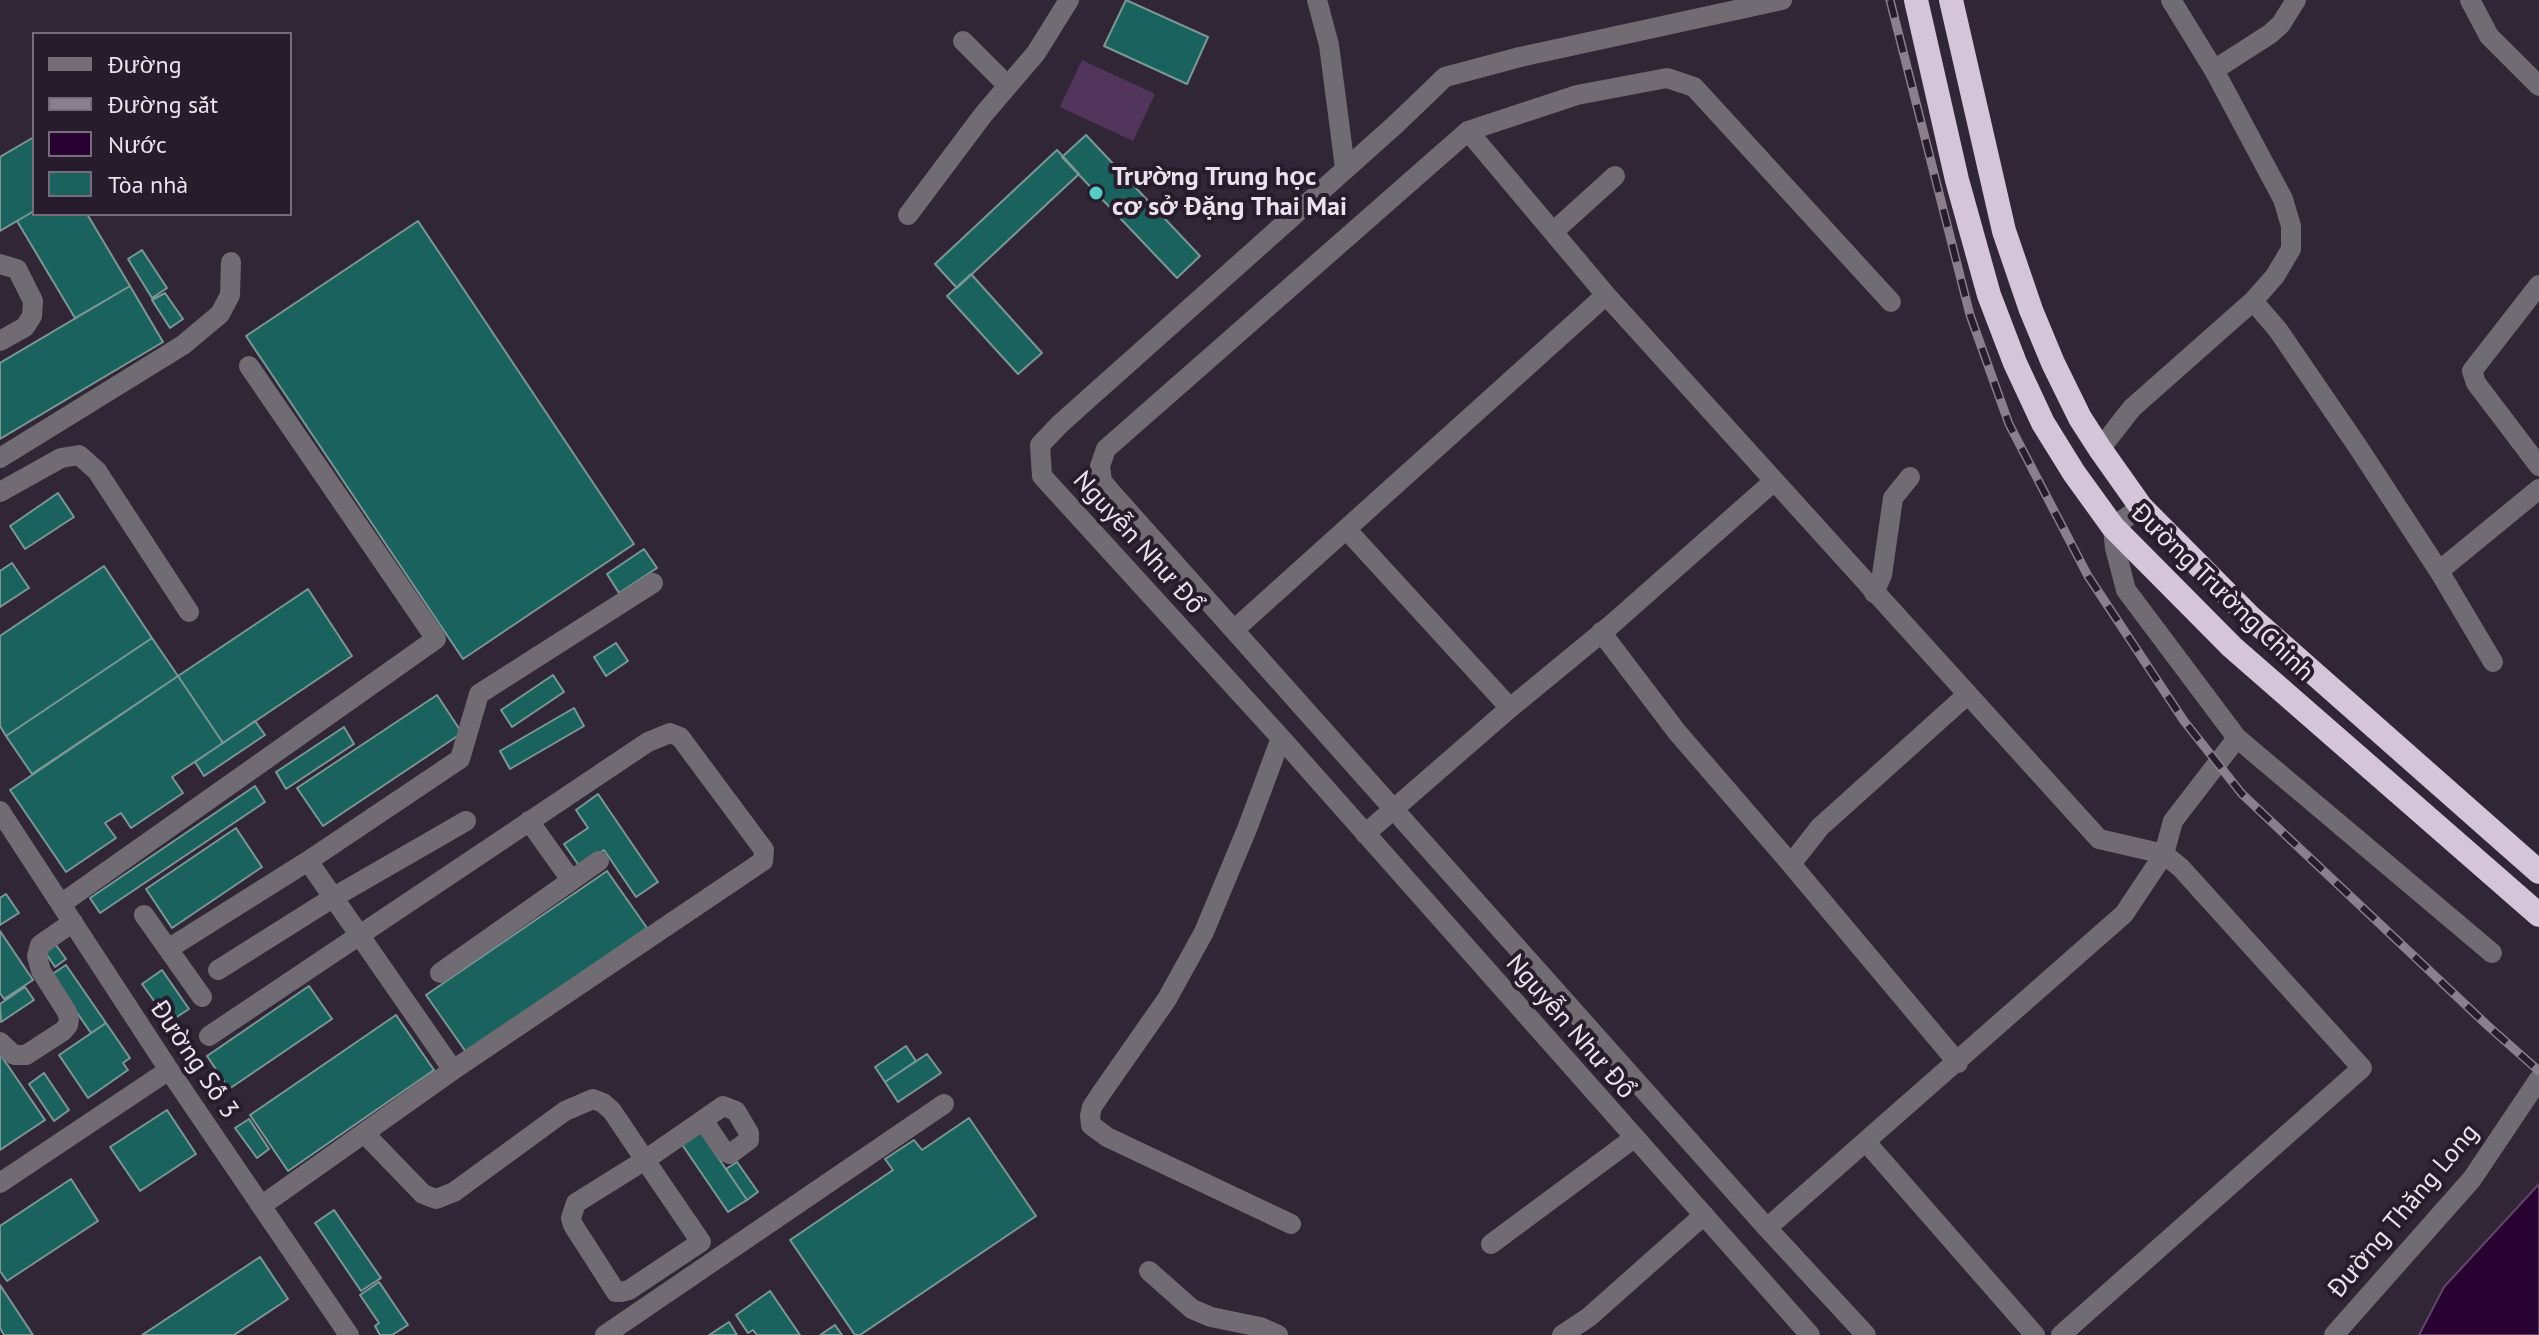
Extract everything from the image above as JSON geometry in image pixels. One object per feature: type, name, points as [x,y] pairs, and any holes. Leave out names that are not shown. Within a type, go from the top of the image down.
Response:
[{"type":"highway","name":"Đường Trường Chinh","points":[[1916,0],[1957,180],[1989,295],[2015,363],[2043,423],[2074,473],[2113,527],[2232,647],[2539,915]]},
{"type":"highway","name":"Đường Trường Chinh","points":[[1951,0],[2004,231],[2053,363],[2080,418],[2100,449],[2141,507],[2249,616],[2539,872]]},
{"type":"street","points":[[908,215],[983,115],[1036,53],[1069,0]]},
{"type":"street","points":[[1317,0],[1329,45],[1345,168]]},
{"type":"street","name":"Nguyễn Như Đổ","points":[[1782,0],[1520,57],[1445,77],[1040,445],[1042,476],[1281,738],[1810,1335]]},
{"type":"street","points":[[2100,449],[2132,408],[2253,301],[2275,276],[2291,249],[2291,226],[2283,199],[2214,70],[2171,0]]},
{"type":"street","points":[[2214,70],[2270,34],[2281,24],[2296,0]]},
{"type":"street","points":[[2470,0],[2489,36],[2539,86]]},
{"type":"street","points":[[963,41],[1008,86]]},
{"type":"street","points":[[1866,1335],[1767,1228],[1102,481],[1100,466],[1106,449],[1468,131],[1577,95],[1667,78],[1694,87],[1891,302]]},
{"type":"street","points":[[1468,131],[1606,295],[2099,839],[2164,854],[2181,868],[2362,1068],[2061,1335]]},
{"type":"street","points":[[1553,232],[1615,176]]},
{"type":"street","points":[[0,458],[183,345],[220,314],[230,295],[231,262]]},
{"type":"street","points":[[0,264],[17,269],[33,301],[32,316],[25,327],[0,341]]},
{"type":"street","points":[[2539,285],[2472,371],[2476,383],[2539,466]]},
{"type":"street","points":[[1234,630],[1606,295]]},
{"type":"street","points":[[2253,301],[2287,343],[2358,447],[2439,571],[2493,662]]},
{"type":"street","points":[[61,904],[436,639],[249,366]]},
{"type":"street","points":[[0,492],[52,462],[79,455],[97,471],[189,612]]},
{"type":"street","points":[[1874,593],[1882,575],[1893,498],[1910,477]]},
{"type":"street","points":[[1365,834],[1773,482]]},
{"type":"street","points":[[2439,571],[2539,489]]},
{"type":"street","points":[[2141,507],[2113,527],[2126,590],[2237,738],[2492,953]]},
{"type":"street","points":[[1346,529],[1510,708]]},
{"type":"street","points":[[168,949],[308,861],[460,759],[479,694],[653,583]]},
{"type":"street","points":[[1601,632],[1677,732],[1958,1063]]},
{"type":"street","points":[[1791,864],[1820,827],[1968,694]]},
{"type":"street","points":[[209,1036],[648,742],[670,733],[680,737],[764,850],[763,861],[453,1070],[261,1206]]},
{"type":"street","points":[[1281,738],[1204,932],[1167,999],[1097,1100],[1090,1116],[1091,1125],[1107,1137],[1291,1224]]},
{"type":"street","points":[[1767,1228],[2124,914],[2164,854],[2173,821],[2237,738]]},
{"type":"street","name":"Đường Số 3","points":[[0,811],[169,1070],[349,1335]]},
{"type":"street","points":[[218,970],[334,897],[466,821]]},
{"type":"street","points":[[529,821],[571,880]]},
{"type":"street","points":[[308,861],[453,1070]]},
{"type":"street","points":[[440,973],[599,861]]},
{"type":"street","points":[[144,915],[202,997]]},
{"type":"street","points":[[0,1042],[14,1055],[26,1055],[68,1025],[67,1012],[41,971],[37,956],[40,945],[73,922]]},
{"type":"street","points":[[0,1183],[169,1070]]},
{"type":"street","name":"Đường Thăng Long","points":[[2334,1335],[2472,1179],[2539,1079]]},
{"type":"street","points":[[364,1133],[423,1194],[436,1199],[454,1192],[565,1111],[593,1099],[603,1103],[612,1111],[645,1160],[701,1242],[629,1290],[616,1292],[573,1225],[572,1212],[576,1203],[645,1160],[703,1120]]},
{"type":"street","points":[[605,1335],[944,1104]]},
{"type":"street","points":[[1491,1244],[1634,1138]]},
{"type":"street","points":[[1866,1142],[2035,1335]]},
{"type":"street","points":[[1562,1335],[1589,1317],[1704,1215]]},
{"type":"street","points":[[1149,1271],[1192,1309],[1211,1317],[1260,1327],[1278,1335]]},
{"type":"shaded area","points":[[1082,60],[1155,94],[1133,141],[1060,107]]},
{"type":"water","points":[[2539,1184],[2539,1335],[2419,1335],[2444,1287]]},
{"type":"building","points":[[1126,0],[1208,37],[1187,84],[1104,46]]},
{"type":"building","points":[[1086,135],[1200,256],[1177,278],[1062,157]]},
{"type":"building","points":[[32,138],[32,212],[0,231],[0,157]]},
{"type":"building","points":[[1057,150],[1079,174],[957,288],[935,264]]},
{"type":"building","points":[[32,212],[32,216],[88,216],[130,286],[75,318],[17,221]]},
{"type":"building","points":[[418,221],[634,544],[463,659],[246,336]]},
{"type":"building","points":[[142,250],[167,288],[152,298],[128,259]]},
{"type":"building","points":[[971,274],[1042,353],[1018,374],[947,296]]},
{"type":"building","points":[[130,286],[163,342],[0,439],[0,363]]},
{"type":"building","points":[[165,293],[183,319],[170,328],[152,300]]},
{"type":"building","points":[[58,493],[74,517],[25,549],[10,526]]},
{"type":"building","points":[[644,549],[657,568],[619,593],[607,574]]},
{"type":"building","points":[[12,563],[29,588],[0,607],[0,571]]},
{"type":"building","points":[[104,566],[152,638],[6,736],[0,726],[0,636]]},
{"type":"building","points":[[308,589],[352,656],[223,743],[178,676]]},
{"type":"building","points":[[152,638],[178,676],[32,774],[6,736]]},
{"type":"building","points":[[616,643],[628,661],[606,676],[594,657]]},
{"type":"building","points":[[553,675],[564,692],[512,727],[501,710]]},
{"type":"building","points":[[178,676],[223,743],[172,777],[183,793],[131,828],[121,813],[105,823],[116,838],[66,872],[10,790]]},
{"type":"building","points":[[437,695],[462,733],[323,826],[297,788]]},
{"type":"building","points":[[574,708],[584,726],[510,769],[500,751]]},
{"type":"building","points":[[255,721],[265,735],[204,776],[195,762]]},
{"type":"building","points":[[344,727],[354,744],[286,789],[276,772]]},
{"type":"building","points":[[255,786],[265,802],[100,913],[90,898]]},
{"type":"building","points":[[598,794],[658,882],[636,897],[604,850],[580,867],[564,844],[588,828],[576,810]]},
{"type":"building","points":[[236,828],[262,867],[172,928],[146,889]]},
{"type":"building","points":[[607,871],[647,928],[466,1052],[426,995]]},
{"type":"building","points":[[6,894],[19,913],[0,925],[0,898]]},
{"type":"building","points":[[0,931],[33,980],[4,999],[0,993]]},
{"type":"building","points":[[56,945],[66,959],[55,967],[45,952]]},
{"type":"building","points":[[66,965],[106,1023],[91,1033],[51,975]]},
{"type":"building","points":[[162,970],[189,1009],[169,1022],[142,984]]},
{"type":"building","points":[[309,986],[332,1019],[229,1089],[207,1056]]},
{"type":"building","points":[[25,987],[34,1000],[1,1022],[0,1004]]},
{"type":"building","points":[[396,1015],[434,1070],[288,1171],[250,1115]]},
{"type":"building","points":[[106,1023],[130,1058],[123,1063],[128,1070],[88,1098],[59,1055]]},
{"type":"building","points":[[906,1046],[916,1061],[885,1082],[875,1067]]},
{"type":"building","points":[[0,1054],[45,1120],[0,1150]]},
{"type":"building","points":[[927,1054],[941,1073],[898,1102],[885,1082]]},
{"type":"building","points":[[44,1073],[69,1110],[54,1121],[29,1084]]},
{"type":"building","points":[[167,1110],[196,1154],[140,1191],[110,1147]]},
{"type":"building","points":[[969,1118],[1036,1216],[860,1335],[855,1335],[790,1240],[893,1170],[885,1159],[914,1140],[922,1150]]},
{"type":"building","points":[[249,1119],[269,1149],[257,1158],[235,1128]]},
{"type":"building","points":[[700,1131],[747,1200],[728,1212],[681,1143]]},
{"type":"building","points":[[737,1162],[758,1192],[747,1200],[726,1169]]},
{"type":"building","points":[[71,1179],[98,1221],[7,1281],[0,1271],[0,1226]]},
{"type":"building","points":[[334,1210],[381,1278],[361,1291],[315,1223]]},
{"type":"building","points":[[260,1257],[288,1299],[234,1335],[142,1335]]},
{"type":"building","points":[[379,1282],[408,1325],[392,1335],[380,1335],[375,1326],[379,1323],[360,1295]]},
{"type":"building","points":[[0,1285],[33,1335],[4,1335],[0,1328]]},
{"type":"building","points":[[770,1291],[800,1335],[757,1335],[753,1330],[748,1333],[736,1315]]},
{"type":"building","points":[[729,1322],[737,1335],[709,1335]]},
{"type":"building","points":[[835,1325],[842,1335],[820,1335]]},
{"type":"railway","points":[[1890,0],[1970,315],[2009,424],[2088,576],[2184,721],[2242,794],[2539,1071]]},
{"type":"place","name":"Trường Trung học cơ sở Đặng Thai Mai","points":[[1096,193]]}]
